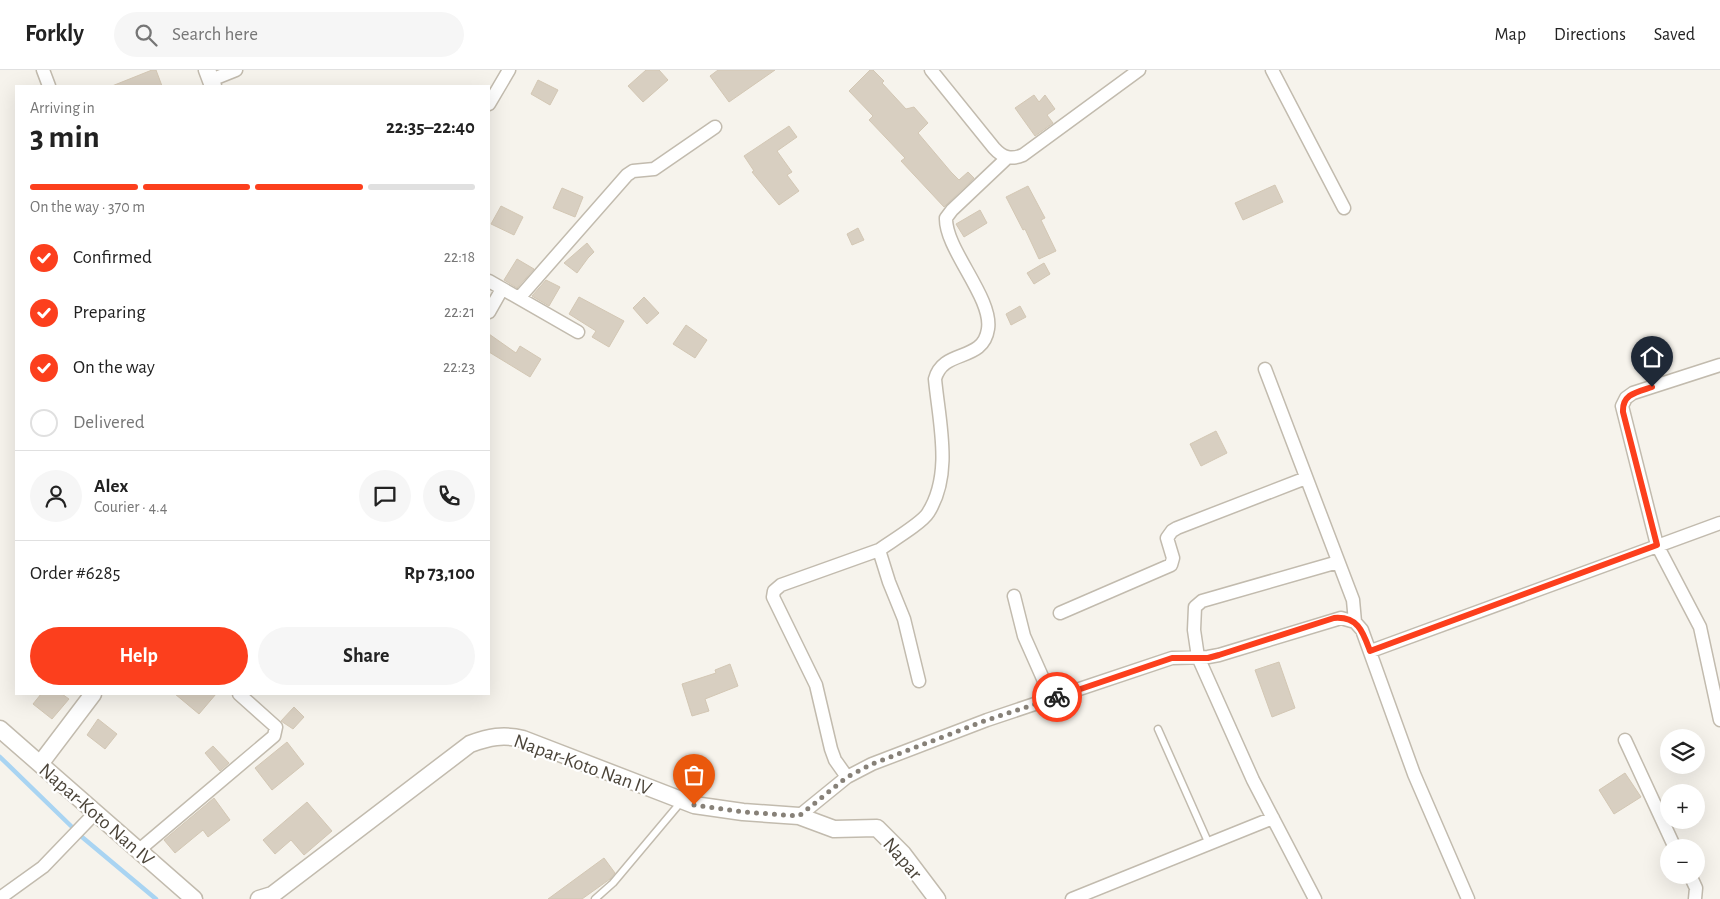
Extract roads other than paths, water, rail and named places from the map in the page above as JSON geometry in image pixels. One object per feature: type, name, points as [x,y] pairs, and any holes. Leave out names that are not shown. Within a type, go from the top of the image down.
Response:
[{"type":"street","points":[[43,70],[49,85]]},
{"type":"street","points":[[210,79],[236,70]]},
{"type":"street","points":[[490,102],[509,70]]},
{"type":"street","points":[[931,70],[994,148],[1007,158],[1016,158],[1023,155],[1139,70]]},
{"type":"street","points":[[1272,70],[1344,208]]},
{"type":"street","points":[[519,298],[627,175],[633,171],[654,169],[715,128]]},
{"type":"street","points":[[847,777],[830,749],[816,685],[773,597],[774,591],[781,585],[879,550],[927,515],[938,489],[943,462],[935,378],[938,368],[982,345],[988,329],[987,315],[951,238],[946,218],[1007,158]]},
{"type":"street","points":[[490,282],[578,332]]},
{"type":"street","points":[[490,310],[502,289]]},
{"type":"street","points":[[1720,365],[1633,393],[1624,402],[1623,412],[1657,545],[1700,627],[1720,720]]},
{"type":"street","points":[[1265,369],[1353,600],[1355,622]]},
{"type":"street","points":[[1060,614],[1171,565],[1172,558],[1167,538],[1177,528],[1306,478]]},
{"type":"street","points":[[1370,651],[1720,523]]},
{"type":"street","points":[[879,550],[889,582],[904,618],[919,681]]},
{"type":"street","points":[[1315,899],[1253,780],[1198,657],[1194,630],[1196,607],[1198,604],[1338,562]]},
{"type":"street","points":[[1014,596],[1024,636],[1052,699]]},
{"type":"street","points":[[799,816],[847,777],[872,764],[987,720],[1172,658],[1219,655],[1334,618],[1347,619],[1355,622],[1362,630],[1414,774],[1468,899]]},
{"type":"street","points":[[40,764],[92,695]]},
{"type":"street","points":[[139,850],[274,736],[276,727],[240,695]]},
{"type":"street","name":"Napar-Koto Nan IV","points":[[0,729],[194,899]]},
{"type":"street","name":"Napar-Koto Nan IV","points":[[259,899],[272,895],[470,744],[496,736],[510,736],[523,739],[682,801],[718,810],[799,816],[834,829]]},
{"type":"street","points":[[1625,740],[1671,839]]},
{"type":"street","points":[[0,898],[43,867],[96,812]]},
{"type":"street","points":[[1072,899],[1273,818]]},
{"type":"street","name":"Napar","points":[[834,829],[877,828],[903,854],[937,899]]},
{"type":"street","points":[[1694,884],[1696,899]]},
{"type":"lane","points":[[1158,729],[1209,844]]},
{"type":"lane","points":[[595,899],[614,883],[682,801]]},
{"type":"waterway","points":[[0,757],[71,826]]},
{"type":"waterway","points":[[82,837],[156,899]]}]
